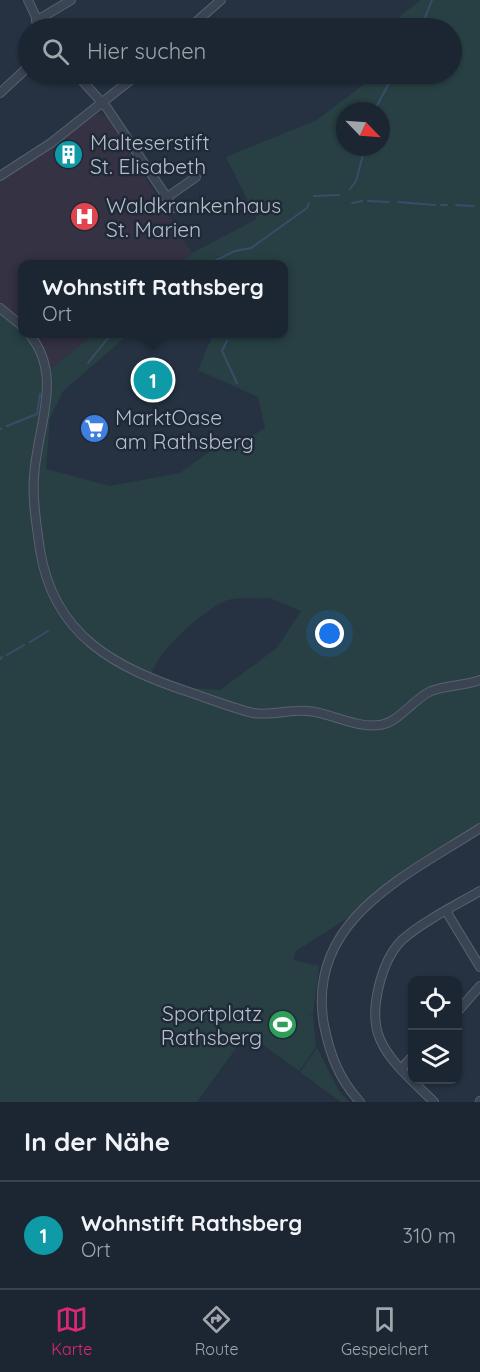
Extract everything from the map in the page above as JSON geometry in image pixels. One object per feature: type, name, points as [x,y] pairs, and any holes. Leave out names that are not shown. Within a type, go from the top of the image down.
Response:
[{"type":"street","points":[[28,0],[36,18]]},
{"type":"street","points":[[48,18],[71,0]]},
{"type":"street","points":[[200,18],[221,0]]},
{"type":"street","points":[[0,93],[18,77]]},
{"type":"street","points":[[85,84],[102,102],[174,208]]},
{"type":"street","points":[[0,176],[48,145],[125,84]]},
{"type":"street","points":[[166,198],[196,177]]},
{"type":"street","points":[[0,308],[18,323]]},
{"type":"street","points":[[32,338],[44,363],[48,387],[33,480],[43,563],[51,591],[67,621],[113,661],[165,684],[253,712],[305,711],[378,726],[387,724],[432,691],[480,680]]},
{"type":"street","points":[[360,1102],[335,1066],[328,1047],[321,1010],[328,963],[339,939],[366,904],[412,869],[480,828]]},
{"type":"street","points":[[434,1102],[401,1069],[380,1039],[375,1005],[382,974],[402,941],[480,891]]},
{"type":"street","points":[[446,911],[480,967]]},
{"type":"street","points":[[462,1006],[480,986]]},
{"type":"street","points":[[401,1069],[408,1061]]},
{"type":"shaded area","name":"Waldkrankenhaus St. Marien","points":[[98,113],[107,116],[192,253],[184,260],[18,260],[18,320],[0,305],[0,181]]},
{"type":"shaded area","points":[[34,338],[89,338],[52,368]]},
{"type":"green space","points":[[421,0],[480,0],[480,823],[402,871],[375,891],[349,917],[296,951],[293,960],[319,966],[313,1015],[303,1011],[313,1016],[316,1047],[299,1071],[247,1033],[197,1102],[0,1102],[0,305],[18,320],[18,338],[34,338],[52,368],[89,338],[124,338],[63,391],[50,418],[46,469],[110,486],[180,473],[212,450],[232,448],[265,428],[258,397],[198,370],[211,338],[288,338],[288,260],[184,260],[192,253],[257,219],[226,157],[317,120],[336,105],[336,156],[390,156],[390,102],[341,102],[364,84],[462,84],[462,18],[400,18]],"holes":[[[270,598],[301,611],[277,648],[220,690],[188,688],[152,675],[161,656],[181,634],[214,607],[233,599]]]},
{"type":"green space","points":[[317,1048],[339,1091],[349,1102],[341,1102],[300,1072]]},
{"type":"waterway","points":[[425,18],[432,0]]},
{"type":"waterway","points":[[379,102],[389,84]]},
{"type":"waterway","points":[[350,189],[356,181],[363,156]]},
{"type":"waterway","points":[[314,196],[339,195]]},
{"type":"waterway","points":[[352,203],[362,201]]},
{"type":"waterway","points":[[368,201],[389,202]]},
{"type":"waterway","points":[[398,202],[435,205]]},
{"type":"waterway","points":[[216,260],[235,251],[251,248],[307,208],[309,203]]},
{"type":"waterway","points":[[441,205],[447,205]]},
{"type":"waterway","points":[[456,205],[474,206]]},
{"type":"waterway","points":[[88,363],[108,338]]},
{"type":"waterway","points":[[227,341],[222,351],[237,383]]},
{"type":"waterway","points":[[7,426],[37,414],[40,394]]},
{"type":"waterway","points":[[30,642],[48,631]]},
{"type":"waterway","points":[[7,655],[24,645]]},
{"type":"place","name":"Malteserstift St. Elisabeth","points":[[69,154]]},
{"type":"place","name":"Waldkrankenhaus St. Marien","points":[[85,217]]},
{"type":"place","name":"Wohnstift Rathsberg","points":[[153,380]]},
{"type":"place","name":"MarktOase am Rathsberg","points":[[94,429]]},
{"type":"place","name":"Sportplatz Rathsberg","points":[[283,1025]]}]
